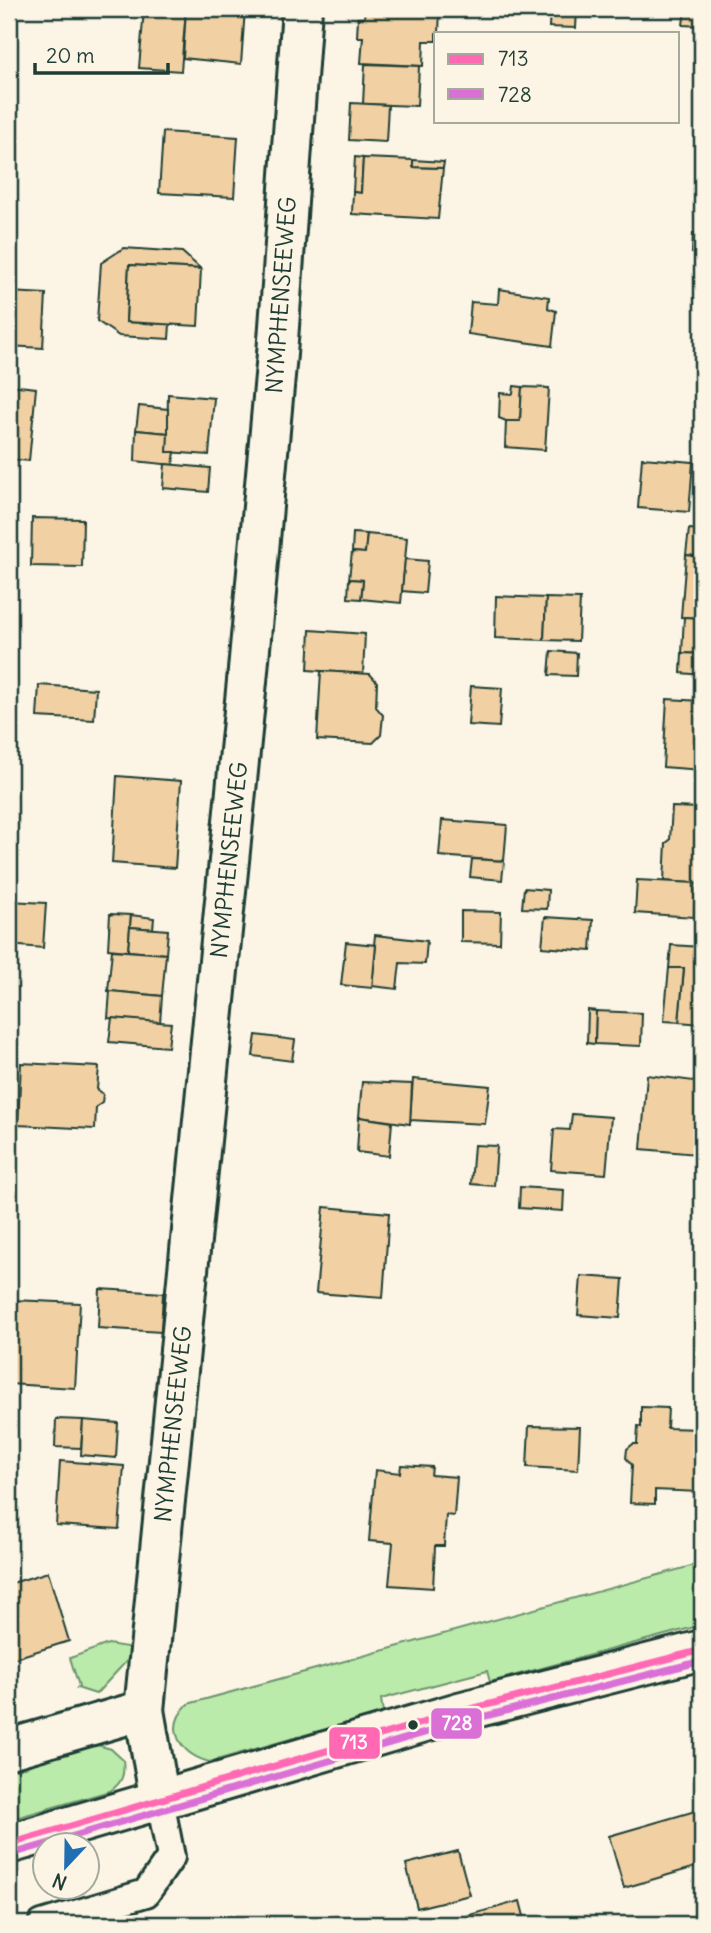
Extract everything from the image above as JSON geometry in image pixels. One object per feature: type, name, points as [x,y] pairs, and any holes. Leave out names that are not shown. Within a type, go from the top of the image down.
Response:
[{"type":"street","name":"NYMPHENSEEWEG","points":[[160,1801],[144,1710],[247,681],[277,354],[302,9]]},
{"type":"street","points":[[9,1844],[459,1712],[702,1650]]},
{"type":"street","points":[[9,1749],[144,1710]]},
{"type":"lane","points":[[42,1924],[146,1893],[171,1857],[160,1801]]},
{"type":"green space","points":[[702,1563],[702,1623],[698,1626],[490,1682],[487,1671],[381,1699],[383,1713],[209,1762],[183,1747],[176,1731],[181,1713],[188,1704]]},
{"type":"green space","points":[[108,1644],[133,1648],[133,1654],[96,1694],[77,1688],[79,1686],[70,1658]]},
{"type":"green space","points":[[94,1744],[111,1749],[123,1760],[122,1778],[114,1788],[19,1817],[9,1817],[9,1767]]},
{"type":"building","points":[[144,9],[186,9],[181,71],[139,68]]},
{"type":"building","points":[[186,9],[245,9],[241,64],[183,58]]},
{"type":"building","points":[[365,9],[440,9],[439,32],[434,32],[434,41],[424,41],[423,66],[361,63],[363,37],[357,37],[358,18],[364,18]]},
{"type":"building","points":[[550,9],[577,9],[576,28],[549,27]]},
{"type":"building","points":[[685,9],[702,9],[702,26],[683,25]]},
{"type":"building","points":[[365,64],[419,66],[417,106],[363,104]]},
{"type":"building","points":[[351,103],[388,105],[386,142],[349,140]]},
{"type":"building","points":[[163,132],[238,137],[234,197],[159,193]]},
{"type":"building","points":[[355,157],[363,158],[361,193],[353,192]]},
{"type":"building","points":[[363,158],[413,160],[413,167],[443,168],[438,219],[352,214],[353,192],[361,193]]},
{"type":"building","points":[[413,160],[444,162],[443,168],[413,167]]},
{"type":"building","points":[[693,233],[702,233],[702,254],[692,253]]},
{"type":"building","points":[[124,248],[182,252],[201,269],[129,265],[126,322],[170,324],[169,339],[119,336],[97,321],[101,263]]},
{"type":"building","points":[[129,265],[201,269],[198,326],[126,322]]},
{"type":"building","points":[[499,289],[549,297],[548,308],[556,311],[552,346],[468,334],[471,302],[498,304]]},
{"type":"building","points":[[9,292],[46,294],[43,348],[9,346]]},
{"type":"building","points":[[9,385],[36,388],[29,461],[9,459]]},
{"type":"building","points":[[514,386],[522,387],[520,421],[506,421],[499,418],[500,393],[513,394]]},
{"type":"building","points":[[522,387],[549,388],[545,450],[505,447],[506,421],[520,421]]},
{"type":"building","points":[[168,394],[214,398],[209,455],[167,452]]},
{"type":"building","points":[[139,406],[168,409],[168,433],[136,430]]},
{"type":"building","points":[[136,430],[168,433],[167,452],[175,452],[173,465],[135,461]]},
{"type":"building","points":[[642,458],[693,462],[689,512],[638,508]]},
{"type":"building","points":[[165,464],[210,468],[208,492],[163,488]]},
{"type":"building","points":[[32,518],[83,519],[82,567],[31,566]]},
{"type":"building","points":[[689,529],[702,530],[702,557],[686,555]]},
{"type":"building","points":[[353,533],[367,534],[365,553],[352,552]]},
{"type":"building","points":[[367,534],[407,538],[401,603],[361,599],[363,580],[349,579],[352,552],[365,553]]},
{"type":"building","points":[[686,555],[702,557],[702,618],[681,617]]},
{"type":"building","points":[[405,559],[428,561],[425,593],[402,591]]},
{"type":"building","points":[[349,579],[363,580],[361,599],[348,598]]},
{"type":"building","points":[[496,596],[546,598],[544,640],[495,638]]},
{"type":"building","points":[[546,598],[580,599],[578,641],[544,640]]},
{"type":"building","points":[[684,617],[702,618],[702,654],[682,653]]},
{"type":"building","points":[[310,630],[365,634],[363,674],[308,670]]},
{"type":"building","points":[[551,651],[577,653],[576,676],[549,675]]},
{"type":"building","points":[[682,653],[702,654],[702,675],[681,673]]},
{"type":"building","points":[[321,671],[370,674],[377,682],[376,707],[383,715],[381,735],[373,743],[317,740]]},
{"type":"building","points":[[39,685],[96,689],[94,720],[37,717]]},
{"type":"building","points":[[471,686],[502,688],[499,727],[468,725]]},
{"type":"building","points":[[667,699],[702,701],[702,770],[663,767]]},
{"type":"building","points":[[117,776],[181,781],[175,868],[112,863]]},
{"type":"building","points":[[672,807],[702,808],[702,884],[664,881]]},
{"type":"building","points":[[442,820],[507,825],[504,861],[439,856]]},
{"type":"building","points":[[472,859],[504,861],[502,880],[470,877]]},
{"type":"building","points":[[637,880],[696,883],[694,917],[635,913]]},
{"type":"building","points":[[524,888],[548,890],[547,909],[522,908]]},
{"type":"building","points":[[9,901],[46,903],[43,948],[9,945]]},
{"type":"building","points":[[461,911],[501,912],[500,943],[461,942]]},
{"type":"building","points":[[110,914],[131,915],[128,951],[108,949]]},
{"type":"building","points":[[131,915],[154,918],[153,929],[130,927]]},
{"type":"building","points":[[545,917],[593,920],[591,951],[542,947]]},
{"type":"building","points":[[130,927],[168,930],[166,954],[128,951]]},
{"type":"building","points":[[375,935],[427,941],[425,964],[400,963],[397,989],[372,986]]},
{"type":"building","points":[[346,942],[376,945],[372,988],[341,985]]},
{"type":"building","points":[[671,945],[702,947],[702,1024],[679,1022],[684,968],[669,968]]},
{"type":"building","points":[[112,950],[166,954],[162,996],[108,991]]},
{"type":"building","points":[[669,968],[684,968],[679,1022],[664,1021]]},
{"type":"building","points":[[110,991],[162,996],[160,1023],[108,1018]]},
{"type":"building","points":[[588,1010],[596,1011],[595,1044],[587,1043]]},
{"type":"building","points":[[596,1011],[642,1013],[641,1046],[595,1044]]},
{"type":"building","points":[[112,1018],[171,1023],[168,1047],[109,1042]]},
{"type":"building","points":[[256,1035],[295,1040],[292,1061],[253,1056]]},
{"type":"building","points":[[21,1063],[99,1067],[97,1089],[103,1094],[102,1103],[96,1107],[95,1129],[18,1125]]},
{"type":"building","points":[[647,1075],[702,1082],[697,1154],[641,1149]]},
{"type":"building","points":[[413,1079],[490,1086],[485,1124],[410,1120]]},
{"type":"building","points":[[362,1082],[412,1084],[410,1124],[359,1117]]},
{"type":"building","points":[[572,1114],[611,1117],[606,1174],[551,1170],[554,1129],[570,1130]]},
{"type":"building","points":[[359,1117],[392,1122],[389,1156],[357,1152]]},
{"type":"building","points":[[474,1145],[497,1146],[494,1186],[471,1184]]},
{"type":"building","points":[[520,1187],[564,1190],[563,1211],[519,1208]]},
{"type":"building","points":[[324,1207],[389,1213],[383,1298],[316,1293]]},
{"type":"building","points":[[581,1276],[623,1279],[620,1318],[578,1315]]},
{"type":"building","points":[[100,1289],[163,1293],[161,1332],[98,1328]]},
{"type":"building","points":[[9,1300],[13,1300],[11,1342],[9,1342]]},
{"type":"building","points":[[13,1300],[80,1303],[75,1388],[9,1384]]},
{"type":"building","points":[[641,1407],[668,1408],[667,1428],[702,1429],[700,1492],[655,1490],[655,1504],[630,1503],[632,1465],[626,1458],[627,1449],[637,1444],[638,1426],[641,1427]]},
{"type":"building","points":[[56,1419],[83,1420],[81,1448],[55,1447]]},
{"type":"building","points":[[83,1420],[118,1423],[116,1458],[81,1455]]},
{"type":"building","points":[[529,1426],[580,1427],[578,1470],[527,1467]]},
{"type":"building","points":[[60,1461],[124,1466],[119,1529],[56,1525]]},
{"type":"building","points":[[401,1465],[432,1467],[431,1475],[457,1477],[454,1516],[446,1515],[444,1546],[435,1546],[433,1588],[389,1585],[393,1543],[369,1541],[375,1470],[400,1473]]},
{"type":"building","points":[[48,1572],[69,1641],[9,1660],[9,1584]]},
{"type":"building","points":[[702,1809],[702,1865],[624,1888],[609,1836]]},
{"type":"building","points":[[458,1851],[470,1895],[417,1908],[406,1864]]},
{"type":"building","points":[[520,1901],[526,1924],[448,1924],[448,1921]]},
{"type":"transit line","name":"713","points":[[9,1844],[459,1712],[702,1650]]},
{"type":"transit line","name":"728","points":[[12,1854],[462,1722],[702,1661]]}]
